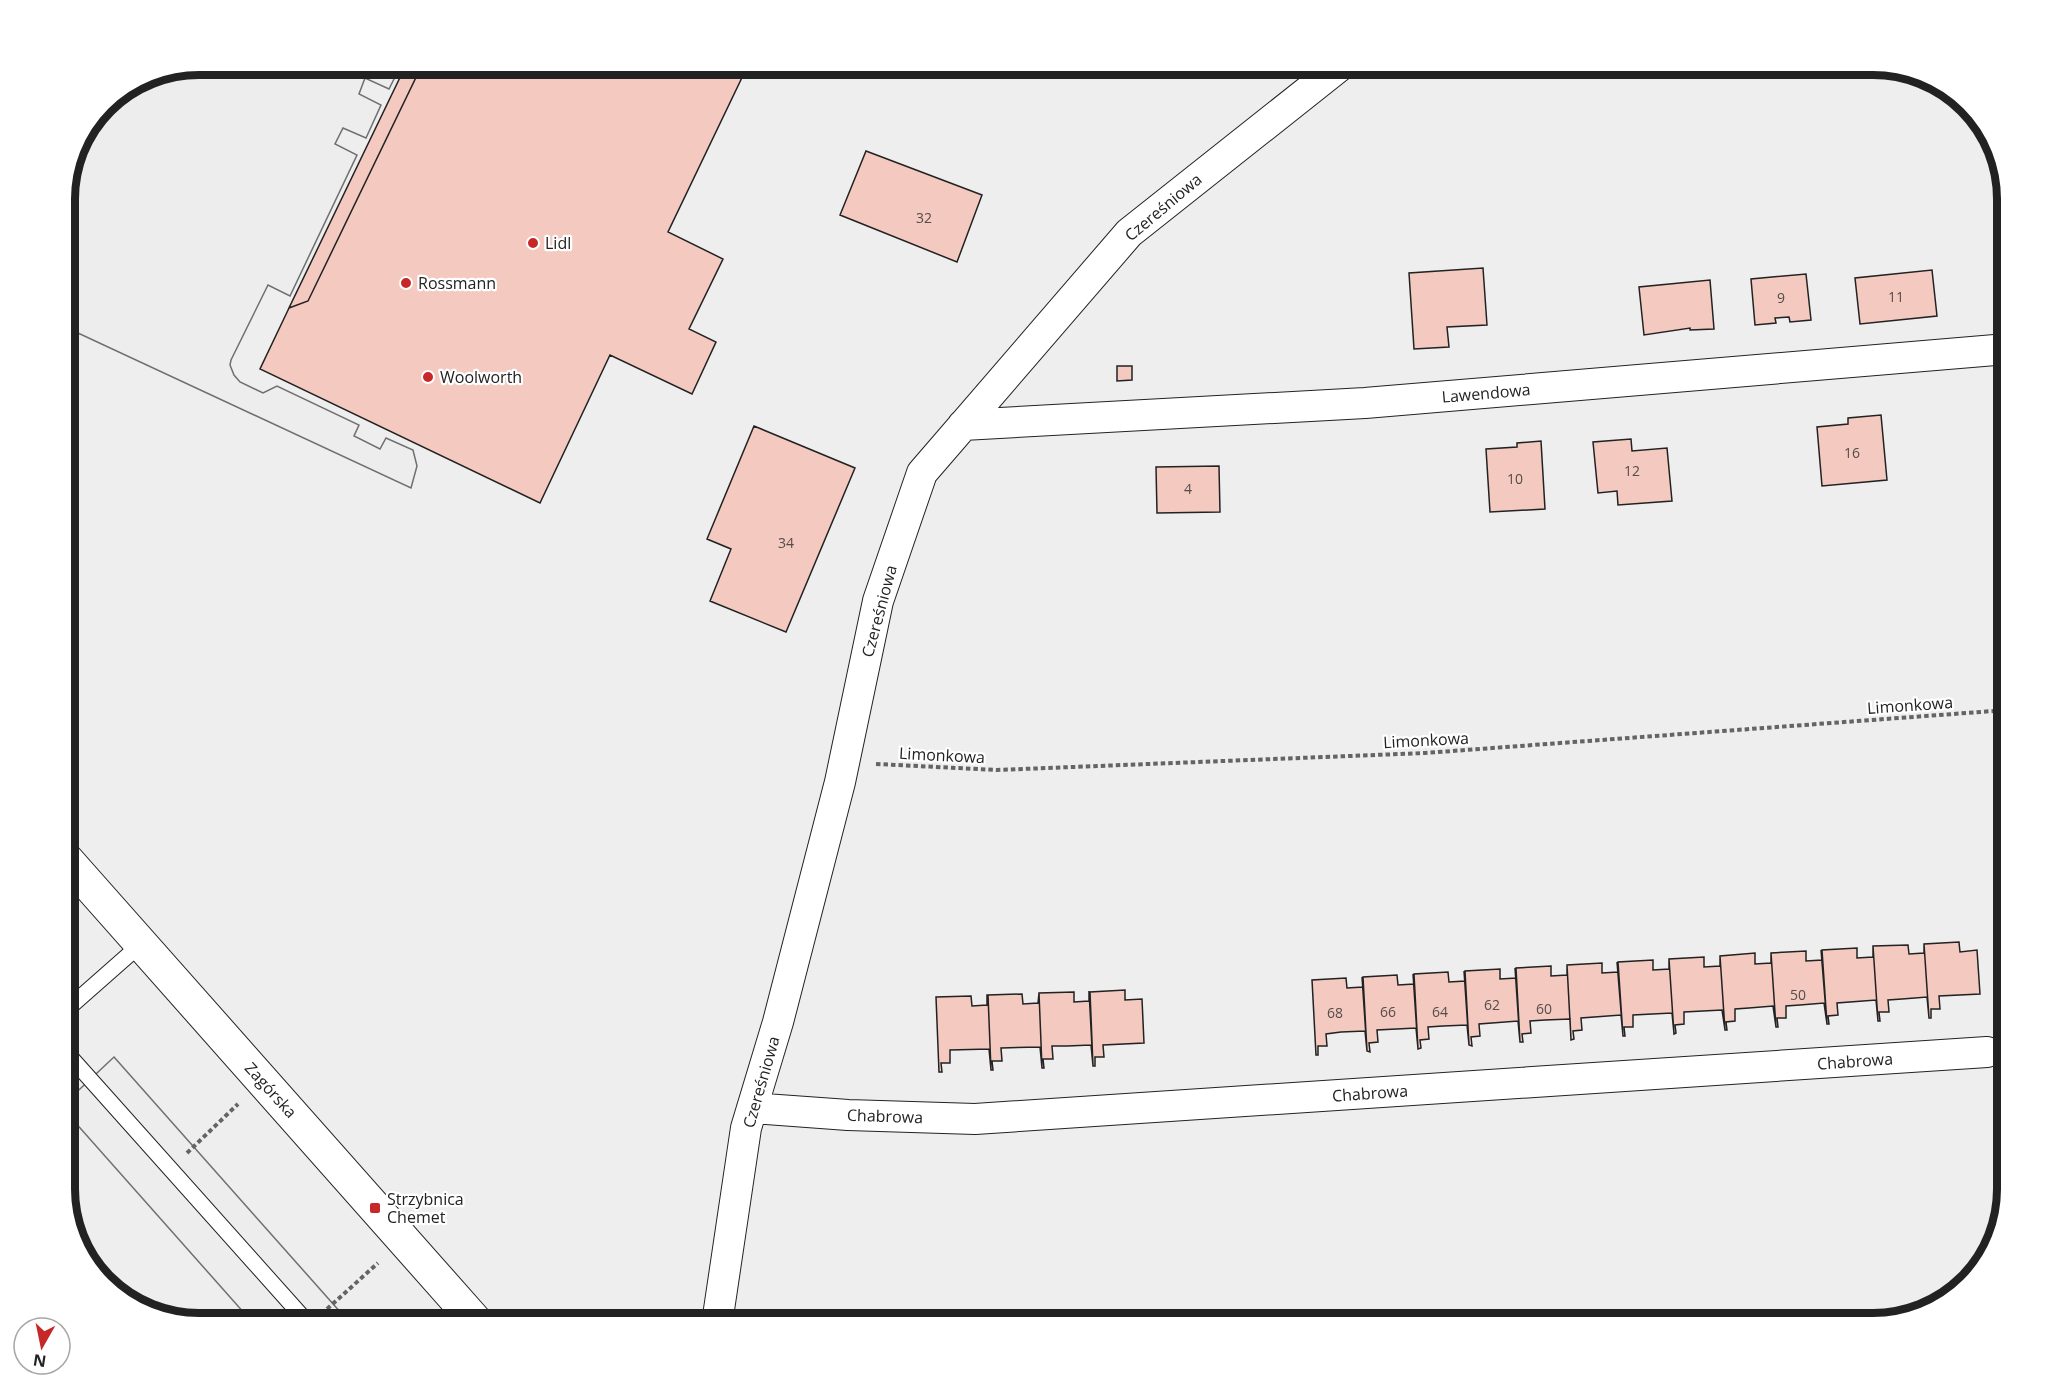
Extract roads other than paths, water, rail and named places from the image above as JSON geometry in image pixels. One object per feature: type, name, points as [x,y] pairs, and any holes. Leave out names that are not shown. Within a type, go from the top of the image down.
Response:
[{"type":"highway","name":"Zagórska","points":[[75,869],[468,1313]]},
{"type":"street","name":"Czereśniowa","points":[[718,1313],[744,1140],[778,1022],[844,762],[878,601],[922,473],[1129,233],[1327,75]]},
{"type":"street","name":"Lawendowa","points":[[963,425],[1365,403],[1997,350]]},
{"type":"street","name":"Chabrowa","points":[[752,1108],[848,1115],[975,1119],[1987,1052]]},
{"type":"lane","points":[[75,1002],[141,944]]},
{"type":"lane","points":[[75,1062],[170,1169],[307,1313]]},
{"type":"place","name":"Lidl","points":[[533,243]]},
{"type":"place","name":"Rossmann","points":[[406,283]]},
{"type":"place","name":"Woolworth","points":[[428,377]]},
{"type":"place","name":"Strzybnica Chemet","points":[[375,1208]]}]
